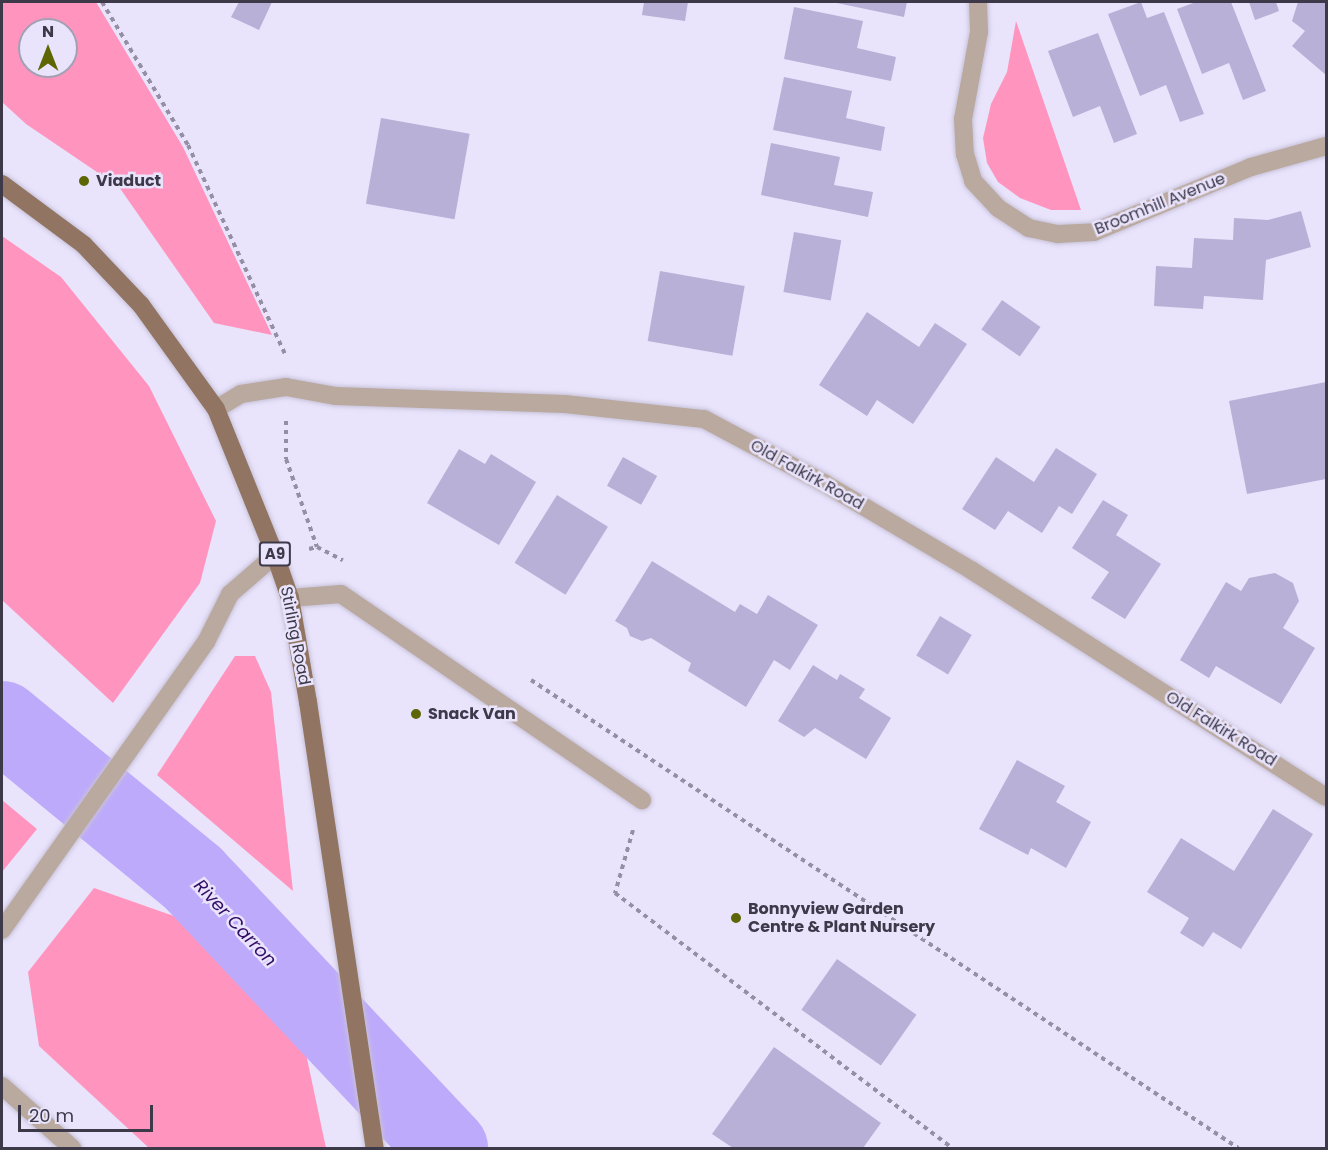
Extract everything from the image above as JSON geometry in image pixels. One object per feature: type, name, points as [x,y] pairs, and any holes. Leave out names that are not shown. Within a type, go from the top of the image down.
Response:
[{"type":"main road","name":"Stirling Road","points":[[2,184],[84,245],[125,288],[216,409],[275,555],[290,598],[375,1149]]},
{"type":"street","name":"Broomhill Avenue","points":[[978,2],[979,32],[963,119],[965,154],[973,181],[998,208],[1029,228],[1058,234],[1094,232],[1251,167],[1326,146]]},
{"type":"street","name":"Old Falkirk Road","points":[[216,409],[241,394],[286,387],[336,396],[565,404],[704,419],[824,483],[971,570],[1326,797]]},
{"type":"street","points":[[2,930],[206,642],[230,594],[275,555]]},
{"type":"street","points":[[290,598],[340,594],[642,800]]},
{"type":"street","points":[[2,1086],[72,1149]]},
{"type":"path","points":[[102,2],[188,145],[285,347],[286,459],[317,547]]},
{"type":"path","points":[[275,555],[317,547],[347,562]]},
{"type":"path","points":[[526,677],[1238,1149]]},
{"type":"path","points":[[642,800],[615,894],[952,1149]]},
{"type":"shaded area","points":[[2,2],[96,2],[183,147],[272,335],[214,323],[119,187],[26,124],[2,102]]},
{"type":"shaded area","points":[[1016,21],[1081,210],[1051,210],[1020,198],[998,182],[987,163],[983,138],[991,104],[1007,72]]},
{"type":"shaded area","points":[[2,236],[61,277],[149,386],[216,521],[200,583],[113,703],[2,600]]},
{"type":"shaded area","points":[[235,656],[255,656],[271,692],[293,891],[157,775]]},
{"type":"shaded area","points":[[2,800],[37,829],[2,872]]},
{"type":"shaded area","points":[[94,888],[191,922],[302,1035],[326,1148],[149,1148],[39,1046],[28,972]]},
{"type":"building","points":[[239,2],[272,2],[259,30],[231,17]]},
{"type":"building","points":[[644,2],[688,2],[685,21],[642,15]]},
{"type":"building","points":[[832,2],[907,2],[904,17]]},
{"type":"building","points":[[1141,2],[1147,18],[1164,12],[1204,114],[1180,122],[1166,85],[1140,96],[1108,14]]},
{"type":"building","points":[[1196,2],[1231,2],[1266,91],[1243,100],[1229,63],[1202,74],[1177,9]]},
{"type":"building","points":[[1249,2],[1276,2],[1279,11],[1255,20]]},
{"type":"building","points":[[1298,2],[1326,2],[1326,75],[1292,46],[1305,31],[1292,21]]},
{"type":"building","points":[[794,7],[863,21],[857,48],[896,57],[891,81],[784,59]]},
{"type":"building","points":[[1098,33],[1137,134],[1114,143],[1100,106],[1073,117],[1048,51]]},
{"type":"building","points":[[784,77],[852,91],[846,118],[885,127],[881,151],[773,130]]},
{"type":"building","points":[[381,118],[470,134],[455,219],[366,204]]},
{"type":"building","points":[[771,143],[840,157],[834,185],[873,192],[868,217],[761,195]]},
{"type":"building","points":[[1301,211],[1311,247],[1266,260],[1263,300],[1204,296],[1203,309],[1154,306],[1156,266],[1192,268],[1194,238],[1233,240],[1234,218],[1268,220]]},
{"type":"building","points":[[794,232],[841,240],[831,300],[783,292]]},
{"type":"building","points":[[660,271],[745,286],[732,356],[648,341]]},
{"type":"building","points":[[1002,300],[1041,327],[1020,356],[981,329]]},
{"type":"building","points":[[867,312],[919,347],[935,323],[967,344],[913,424],[877,400],[867,416],[819,385]]},
{"type":"building","points":[[1326,382],[1326,479],[1247,494],[1229,401]]},
{"type":"building","points":[[1056,448],[1097,474],[1072,514],[1059,506],[1042,533],[1008,511],[995,530],[962,509],[996,457],[1034,482]]},
{"type":"building","points":[[459,449],[485,464],[491,454],[536,482],[499,545],[427,503]]},
{"type":"building","points":[[623,457],[657,476],[641,505],[607,486]]},
{"type":"building","points":[[557,495],[608,527],[565,595],[515,563]]},
{"type":"building","points":[[1103,500],[1128,515],[1116,535],[1161,564],[1125,619],[1091,598],[1109,572],[1072,548]]},
{"type":"building","points":[[652,561],[735,612],[740,604],[757,614],[768,595],[818,625],[790,670],[774,660],[746,707],[688,671],[691,663],[651,638],[642,641],[630,636],[627,628],[615,621]]},
{"type":"building","points":[[1275,573],[1293,583],[1299,601],[1283,628],[1315,648],[1281,704],[1216,666],[1209,678],[1180,660],[1226,582],[1241,591],[1249,578]]},
{"type":"building","points":[[940,616],[972,635],[948,674],[916,655]]},
{"type":"building","points":[[813,665],[837,680],[840,674],[865,689],[859,698],[891,718],[866,759],[815,728],[804,737],[778,721]]},
{"type":"building","points":[[1017,760],[1065,786],[1056,802],[1091,822],[1066,868],[1031,848],[1028,855],[979,829]]},
{"type":"building","points":[[1273,809],[1313,834],[1241,949],[1213,932],[1203,947],[1180,933],[1189,918],[1147,892],[1181,838],[1234,871]]},
{"type":"building","points":[[837,959],[916,1015],[881,1065],[801,1010]]},
{"type":"building","points":[[774,1047],[881,1123],[863,1148],[733,1148],[712,1134]]},
{"type":"waterway","name":"River Carron","points":[[2,721],[192,877],[447,1148]]},
{"type":"place","name":"Viaduct","points":[[84,181]]},
{"type":"place","name":"Snack Van","points":[[416,714]]},
{"type":"place","name":"Bonnyview Garden Centre & Plant Nursery","points":[[736,918]]}]
